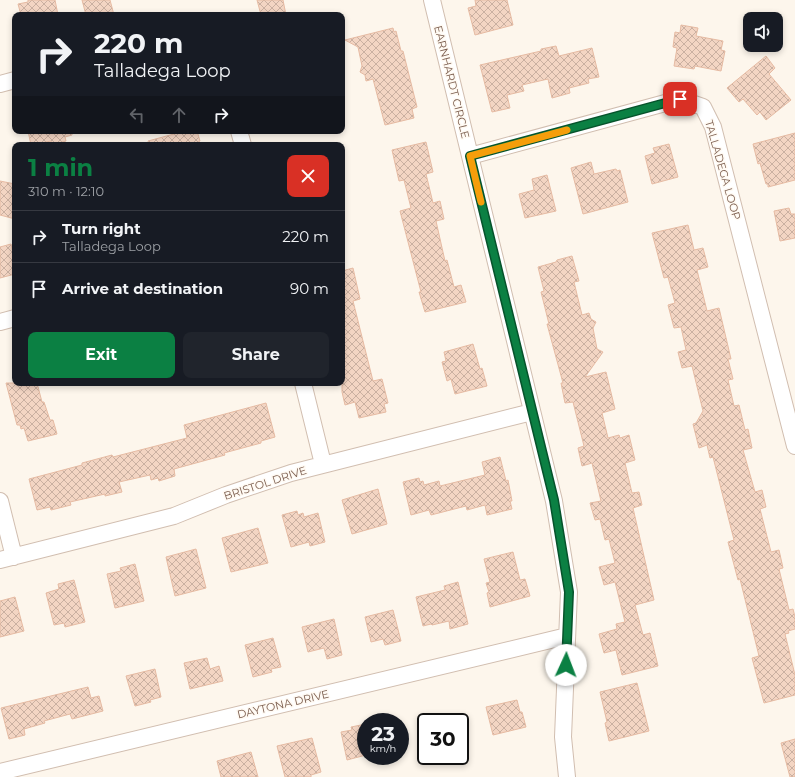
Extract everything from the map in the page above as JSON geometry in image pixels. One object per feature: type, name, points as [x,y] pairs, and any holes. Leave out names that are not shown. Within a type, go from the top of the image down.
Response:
[{"type":"street","name":"EARNHARDT CIRCLE","points":[[432,0],[554,500],[569,592],[563,737],[567,777]]},
{"type":"street","points":[[0,84],[12,81]]},
{"type":"street","name":"TALLADEGA LOOP","points":[[470,156],[680,99],[703,107],[713,127],[795,446]]},
{"type":"street","points":[[0,322],[12,319]]},
{"type":"street","points":[[304,386],[323,464]]},
{"type":"street","name":"BRISTOL DRIVE","points":[[7,558],[174,516],[226,495],[323,464],[532,412]]},
{"type":"street","points":[[0,501],[7,558]]},
{"type":"street","name":"DAYTONA DRIVE","points":[[0,772],[567,636]]},
{"type":"building","points":[[28,0],[55,0],[57,12],[20,12],[18,4],[28,2]]},
{"type":"building","points":[[82,0],[110,0],[113,12],[85,12]]},
{"type":"building","points":[[257,0],[283,0],[285,12],[260,12]]},
{"type":"building","points":[[475,0],[507,0],[513,25],[475,35],[468,8],[476,6]]},
{"type":"building","points":[[681,25],[698,28],[696,36],[723,41],[721,50],[725,51],[721,71],[695,66],[694,69],[674,66],[677,48],[673,47],[675,32],[680,33]]},
{"type":"building","points":[[393,28],[394,32],[396,31],[401,51],[403,51],[417,107],[412,109],[414,118],[385,125],[373,79],[366,81],[365,75],[360,72],[362,66],[358,47],[345,40]]},
{"type":"building","points":[[556,46],[559,56],[592,48],[599,77],[588,79],[589,83],[569,88],[570,93],[552,98],[548,79],[522,85],[524,91],[507,95],[510,108],[492,112],[480,65],[541,51],[541,49]]},
{"type":"building","points":[[766,56],[775,68],[769,74],[791,100],[766,120],[760,112],[757,115],[743,99],[739,102],[727,88]]},
{"type":"building","points":[[795,133],[795,180],[768,187],[760,163],[758,164],[753,144]]},
{"type":"building","points":[[29,134],[72,134],[65,137],[66,141],[62,142],[30,142]]},
{"type":"building","points":[[174,134],[198,134],[200,141],[148,142]]},
{"type":"building","points":[[426,142],[433,172],[426,174],[433,203],[440,201],[444,219],[436,221],[445,261],[447,260],[454,287],[461,285],[466,302],[425,312],[400,211],[411,208],[404,180],[399,181],[392,150]]},
{"type":"building","points":[[669,144],[678,177],[652,184],[645,156],[655,153],[653,148]]},
{"type":"building","points":[[591,162],[594,174],[616,169],[617,171],[620,170],[628,202],[583,214],[571,168]]},
{"type":"building","points":[[547,175],[556,211],[525,218],[519,194],[534,190],[532,179]]},
{"type":"building","points":[[0,181],[12,183],[12,218],[0,215]]},
{"type":"building","points":[[789,208],[791,214],[795,214],[795,238],[780,241],[774,211]]},
{"type":"building","points":[[688,225],[694,250],[703,248],[708,267],[697,270],[707,311],[719,308],[731,359],[728,359],[733,379],[728,380],[734,406],[739,405],[745,430],[748,429],[752,448],[743,450],[755,492],[762,490],[766,507],[760,509],[771,552],[779,550],[783,568],[779,569],[789,610],[793,609],[795,617],[795,629],[788,631],[789,633],[785,634],[795,675],[795,695],[764,703],[752,658],[759,656],[740,579],[738,580],[728,542],[734,540],[713,457],[710,458],[707,445],[699,448],[693,424],[696,423],[703,411],[692,366],[682,368],[678,352],[686,350],[681,327],[674,328],[668,305],[675,303],[668,277],[664,278],[652,233]]},
{"type":"building","points":[[11,244],[12,275],[0,278],[0,247]]},
{"type":"building","points":[[572,256],[579,281],[574,282],[582,315],[589,313],[591,319],[596,322],[593,328],[597,349],[603,352],[585,377],[606,372],[615,409],[602,413],[608,438],[619,435],[620,438],[629,435],[635,460],[625,463],[632,493],[639,492],[642,505],[633,508],[654,600],[635,605],[643,635],[650,633],[658,666],[622,675],[616,650],[604,653],[599,634],[617,629],[616,624],[625,622],[615,582],[604,585],[599,567],[615,563],[609,539],[605,540],[600,519],[595,520],[590,503],[601,501],[592,463],[582,466],[578,448],[584,446],[573,402],[565,403],[561,383],[563,383],[547,324],[549,324],[541,292],[544,291],[538,267]]},
{"type":"building","points":[[353,268],[360,299],[353,301],[373,381],[382,379],[388,403],[384,404],[386,412],[359,418],[355,402],[345,405],[342,392],[342,386],[345,386],[345,270]]},
{"type":"building","points":[[473,344],[480,369],[482,368],[487,386],[455,394],[451,379],[447,381],[442,362],[446,361],[444,352]]},
{"type":"building","points":[[6,383],[12,383],[12,386],[38,386],[42,402],[44,402],[50,420],[53,420],[57,434],[28,441],[24,428],[21,429],[20,425],[17,425]]},
{"type":"building","points":[[266,403],[275,437],[261,441],[261,443],[224,453],[225,455],[174,469],[175,476],[159,481],[158,478],[151,480],[150,475],[119,482],[122,492],[105,496],[105,494],[70,502],[71,505],[51,510],[50,507],[37,510],[29,479],[82,465],[82,463],[112,455],[113,457],[187,438],[184,425]]},
{"type":"building","points":[[500,457],[506,481],[508,480],[512,509],[487,515],[485,505],[467,510],[466,506],[431,515],[429,510],[411,515],[403,482],[419,478],[420,482],[423,481],[424,485],[439,481],[440,486],[485,475],[482,462]]},
{"type":"building","points":[[378,489],[387,524],[352,534],[342,500]]},
{"type":"building","points":[[297,511],[298,515],[303,513],[304,517],[318,513],[325,542],[310,546],[309,542],[291,547],[282,515]]},
{"type":"building","points":[[258,528],[268,563],[231,572],[222,538]]},
{"type":"building","points":[[196,549],[206,588],[175,596],[166,557]]},
{"type":"building","points":[[513,552],[520,580],[525,579],[530,596],[490,607],[487,593],[489,592],[486,583],[490,582],[484,559]]},
{"type":"building","points":[[135,564],[144,601],[115,608],[107,574],[121,571],[120,568]]},
{"type":"building","points":[[74,580],[85,622],[65,627],[64,623],[54,625],[46,593],[59,589],[58,584]]},
{"type":"building","points":[[458,582],[468,624],[450,629],[449,621],[423,626],[416,597],[445,590],[444,586]]},
{"type":"building","points":[[15,597],[24,631],[0,637],[0,601]]},
{"type":"building","points":[[393,610],[401,641],[385,645],[383,639],[371,642],[365,617]]},
{"type":"building","points":[[334,619],[342,655],[327,659],[324,648],[308,652],[302,627]]},
{"type":"building","points":[[273,638],[281,667],[271,669],[272,672],[253,677],[245,645]]},
{"type":"building","points":[[207,658],[210,669],[219,666],[223,681],[190,689],[184,663]]},
{"type":"building","points":[[155,669],[161,697],[150,700],[151,702],[135,706],[126,676]]},
{"type":"building","points":[[637,683],[649,731],[609,741],[605,723],[607,722],[600,692]]},
{"type":"building","points":[[88,687],[91,698],[99,696],[103,711],[72,719],[70,714],[44,721],[45,723],[24,729],[25,735],[9,739],[1,708]]},
{"type":"building","points":[[517,700],[526,727],[493,735],[486,707]]},
{"type":"building","points":[[357,726],[357,757],[347,760],[341,732],[352,730],[351,727]]},
{"type":"building","points":[[312,738],[321,772],[311,775],[311,777],[285,777],[277,746]]},
{"type":"building","points":[[795,739],[795,777],[790,777],[781,743]]},
{"type":"building","points":[[251,752],[258,777],[221,777],[217,761]]},
{"type":"slow traffic","points":[[481,202],[470,156],[567,130]]},
{"type":"route","points":[[566,665],[569,592],[554,500],[470,156],[680,99]]}]
